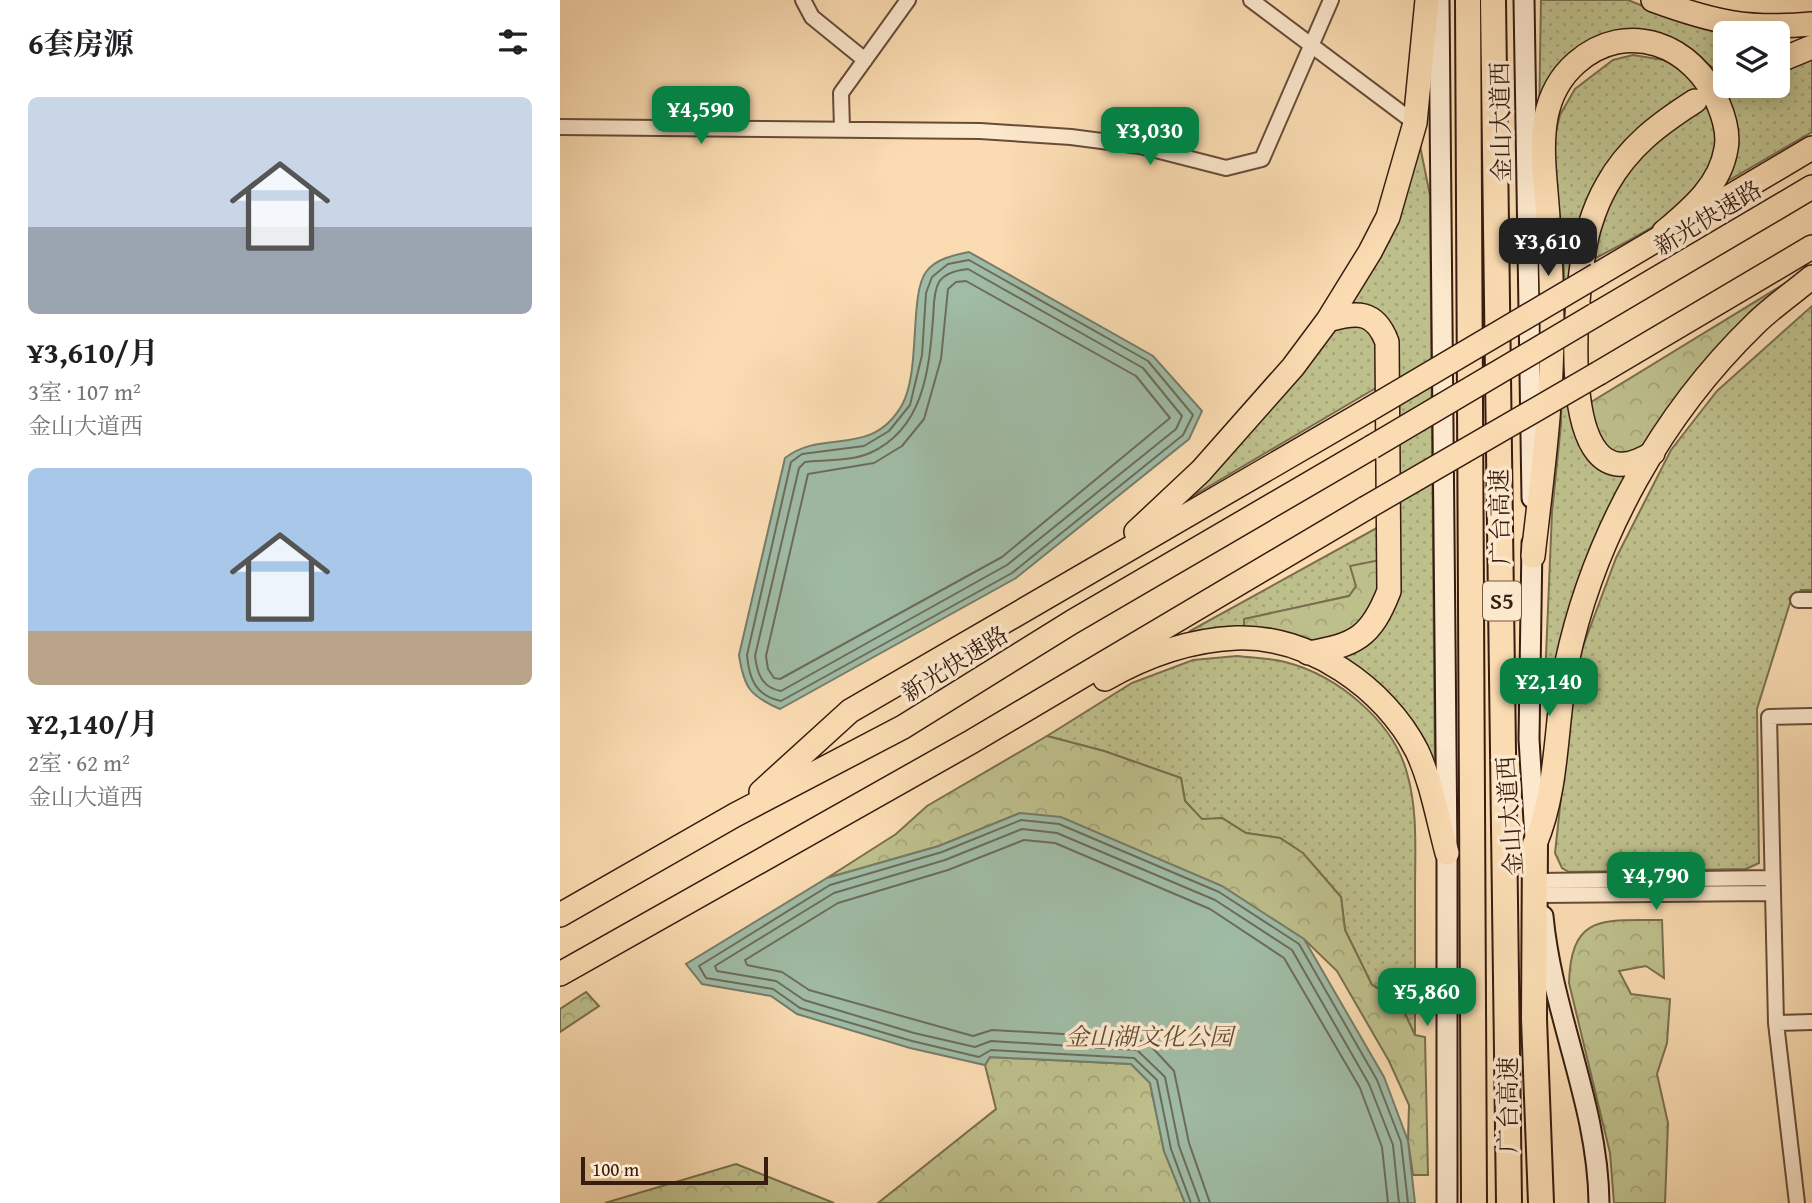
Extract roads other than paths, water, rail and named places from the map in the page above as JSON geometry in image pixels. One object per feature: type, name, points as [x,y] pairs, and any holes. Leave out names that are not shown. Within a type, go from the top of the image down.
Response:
[{"type":"highway","points":[[1094,567],[1201,471],[1285,376],[1328,320],[1388,217],[1415,123],[1427,0]]},
{"type":"highway","name":"广台高速","points":[[1468,0],[1474,1203]]},
{"type":"highway","name":"广台高速","points":[[1493,0],[1508,1203]]},
{"type":"highway","points":[[1653,0],[1726,24],[1782,27],[1812,24]]},
{"type":"highway","points":[[1532,556],[1549,429],[1552,322],[1544,164],[1546,120],[1558,85],[1576,63],[1596,50],[1626,41],[1656,44],[1682,54],[1713,90],[1727,132],[1726,150],[1711,186],[1698,203],[1664,232]]},
{"type":"highway","points":[[1790,56],[1812,47]]},
{"type":"highway","points":[[1653,453],[1642,460],[1615,463],[1601,458],[1592,448],[1579,405],[1576,309],[1590,225],[1605,187],[1621,161],[1640,141],[1695,101]]},
{"type":"highway","points":[[735,815],[850,711],[1370,409],[1597,275],[1664,232],[1812,148]]},
{"type":"highway","name":"新光快速路","points":[[560,915],[735,815],[903,727],[1072,622],[1812,187]]},
{"type":"highway","points":[[560,974],[971,743],[1812,247]]},
{"type":"highway","points":[[1541,1203],[1534,1019],[1535,844],[1548,813],[1562,688],[1580,609],[1607,540],[1653,453],[1692,394],[1756,323],[1812,277]]},
{"type":"highway","points":[[1307,653],[1344,647],[1366,634],[1380,614],[1389,591],[1387,342],[1382,330],[1370,318],[1357,313],[1328,320]]},
{"type":"highway","points":[[824,825],[910,793],[1121,670],[1180,646],[1239,638],[1273,643],[1307,653],[1354,676],[1391,710],[1417,752],[1447,853]]},
{"type":"main road","points":[[1439,0],[1447,853],[1447,1203]]},
{"type":"main road","name":"金山大道西","points":[[1524,0],[1532,556],[1529,739],[1535,844],[1553,977],[1591,1124],[1599,1203]]},
{"type":"street","points":[[803,0],[812,17],[865,60]]},
{"type":"street","points":[[842,129],[841,93],[908,0]]},
{"type":"street","points":[[1251,0],[1415,123]]},
{"type":"street","points":[[560,127],[980,131],[1071,137],[1140,146],[1226,168],[1262,159],[1331,0]]},
{"type":"street","points":[[1797,1203],[1776,1023],[1769,717],[1812,716]]},
{"type":"street","points":[[1540,888],[1771,886]]},
{"type":"street","points":[[1776,1023],[1812,1022]]},
{"type":"water","points":[[969,252],[1153,356],[1202,411],[1189,439],[1016,578],[780,709],[750,690],[743,676],[739,655],[785,458],[800,449],[815,445],[861,438],[890,422],[902,405],[908,390],[918,298],[926,272],[940,261]]},
{"type":"water","name":"金山湖文化公园","points":[[1020,813],[1061,817],[1222,886],[1304,939],[1384,1077],[1408,1141],[1415,1203],[1185,1203],[1164,1151],[1150,1083],[1131,1064],[990,1057],[985,1065],[910,1048],[797,1014],[771,996],[702,984],[686,964],[827,878],[939,846]]}]
